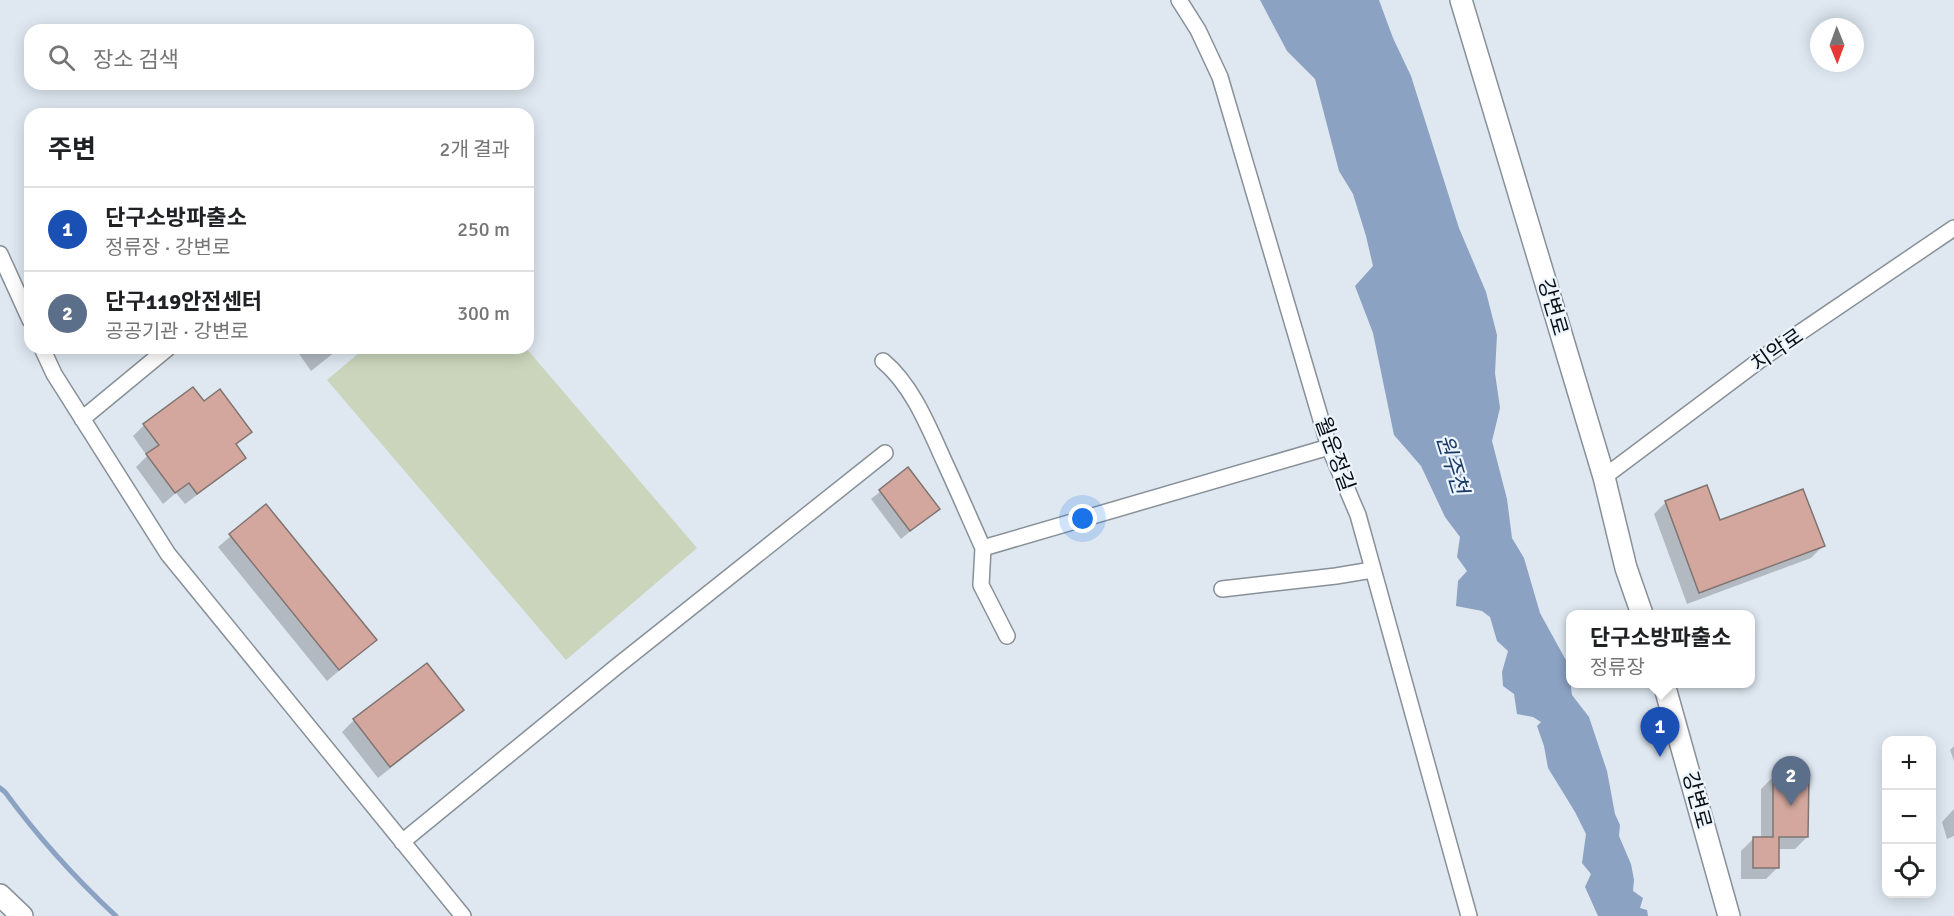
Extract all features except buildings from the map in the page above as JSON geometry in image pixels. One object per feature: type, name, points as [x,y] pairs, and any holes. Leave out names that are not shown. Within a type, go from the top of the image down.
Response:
[{"type":"street","name":"월운정길","points":[[1179,0],[1198,30],[1220,77],[1329,447],[1358,515],[1469,916]]},
{"type":"street","name":"강변로","points":[[1461,0],[1604,477],[1626,568],[1639,610]]},
{"type":"street","name":"치악로","points":[[1604,477],[1764,357],[1954,228]]},
{"type":"street","points":[[0,254],[24,307]]},
{"type":"street","points":[[45,354],[54,374],[168,554],[463,916]]},
{"type":"street","points":[[82,419],[161,354]]},
{"type":"street","points":[[883,361],[896,371],[933,436],[983,548],[981,585],[1007,636]]},
{"type":"street","points":[[983,548],[1329,447]]},
{"type":"street","points":[[402,842],[616,667],[885,453]]},
{"type":"street","points":[[1222,589],[1372,570]]},
{"type":"street","name":"강변로","points":[[1665,688],[1729,916]]},
{"type":"street","points":[[0,895],[22,916]]},
{"type":"green space","points":[[358,354],[531,354],[697,548],[566,660],[327,380]]},
{"type":"water","name":"원주천","points":[[1260,0],[1379,0],[1393,38],[1411,76],[1459,228],[1486,292],[1497,335],[1495,373],[1500,408],[1492,441],[1507,499],[1512,538],[1524,558],[1540,613],[1566,660],[1566,688],[1571,688],[1572,695],[1589,717],[1607,771],[1615,814],[1620,825],[1619,836],[1631,864],[1634,880],[1633,891],[1643,898],[1640,908],[1647,910],[1648,916],[1598,916],[1585,887],[1591,874],[1582,863],[1586,834],[1548,768],[1537,726],[1541,722],[1533,717],[1517,714],[1514,694],[1503,686],[1502,672],[1508,651],[1497,641],[1490,617],[1482,611],[1456,606],[1458,581],[1467,571],[1457,557],[1460,537],[1445,517],[1421,466],[1394,435],[1373,333],[1355,286],[1373,266],[1366,236],[1353,194],[1339,171],[1315,79],[1287,51]]},
{"type":"waterway","points":[[0,788],[57,857],[116,916]]},
{"type":"place","name":"단구소방파출소","points":[[1660,757]]},
{"type":"place","name":"단구119안전센터","points":[[1791,806]]}]
